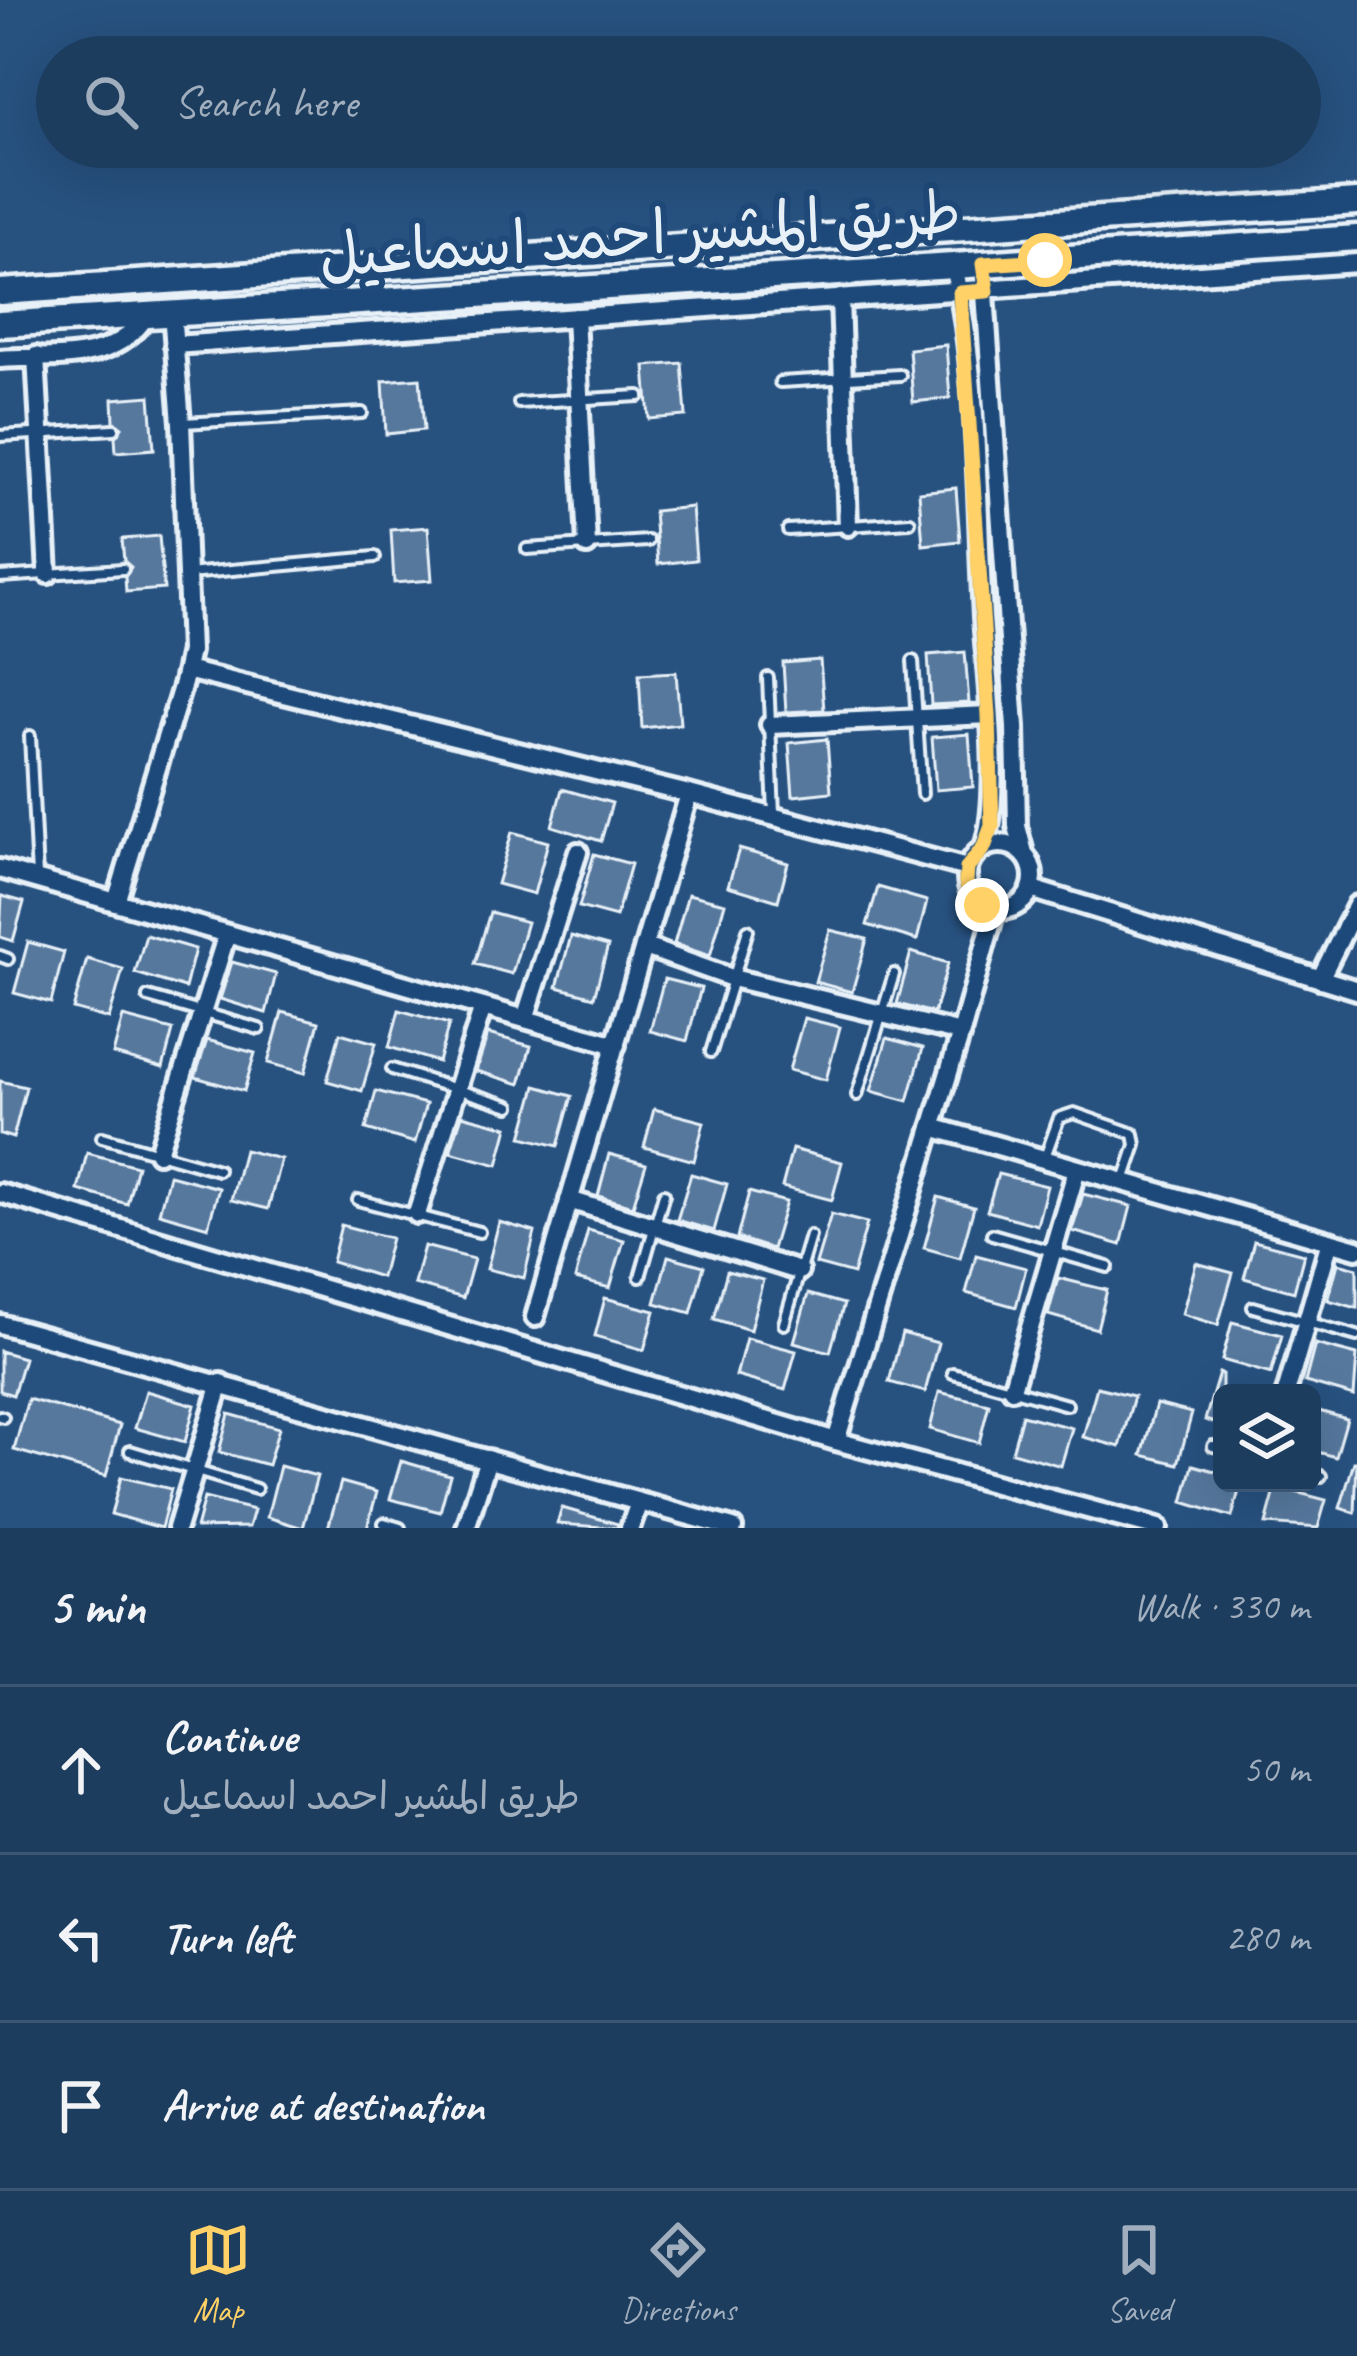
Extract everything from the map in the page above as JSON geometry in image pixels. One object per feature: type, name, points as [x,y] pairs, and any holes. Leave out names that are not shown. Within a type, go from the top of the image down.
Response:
[{"type":"street","name":"طريق المشير احمد اسماعيل","points":[[0,292],[1357,202]]},
{"type":"street","points":[[984,228],[1045,260]]},
{"type":"street","name":"طريق المشير احمد اسماعيل","points":[[0,323],[1357,238]]},
{"type":"street","points":[[174,345],[1357,263]]},
{"type":"street","points":[[954,266],[960,293],[989,715],[992,826],[984,847],[967,868],[971,896],[995,910],[1010,909],[1031,890],[1031,864],[1017,826],[1015,727],[983,264]]},
{"type":"street","points":[[840,298],[848,526]]},
{"type":"street","points":[[0,358],[98,352],[120,346],[160,313],[174,345],[190,651],[116,902]]},
{"type":"street","points":[[575,317],[587,545]]},
{"type":"street","points":[[36,356],[48,574]]},
{"type":"street","points":[[186,670],[967,868]]},
{"type":"street","points":[[770,725],[989,715]]},
{"type":"street","points":[[536,1317],[689,794]]},
{"type":"street","points":[[984,847],[1012,845],[1024,853]]},
{"type":"street","points":[[526,1019],[578,852]]},
{"type":"street","points":[[0,868],[616,1045]]},
{"type":"street","points":[[1031,890],[1357,990]]},
{"type":"street","points":[[1320,980],[1357,905]]},
{"type":"street","points":[[836,1441],[995,910]]},
{"type":"street","points":[[158,1153],[227,934]]},
{"type":"street","points":[[645,946],[732,978],[961,1034]]},
{"type":"street","points":[[417,1214],[483,1007]]},
{"type":"street","points":[[932,1127],[1357,1249]]},
{"type":"street","points":[[1012,1389],[1077,1169]]},
{"type":"street","points":[[0,1193],[836,1441],[1157,1528]]},
{"type":"street","points":[[569,1200],[799,1271]]},
{"type":"street","points":[[1289,1384],[1330,1241]]},
{"type":"street","points":[[0,1324],[734,1528]]},
{"type":"street","points":[[177,1528],[221,1383]]},
{"type":"street","points":[[466,1528],[488,1459]]},
{"type":"street","points":[[630,1528],[639,1502]]},
{"type":"lane","points":[[780,382],[900,375]]},
{"type":"lane","points":[[519,403],[639,396]]},
{"type":"lane","points":[[181,423],[362,413]]},
{"type":"lane","points":[[0,436],[114,429]]},
{"type":"lane","points":[[788,530],[910,521]]},
{"type":"lane","points":[[527,549],[648,542]]},
{"type":"lane","points":[[188,574],[375,557]]},
{"type":"lane","points":[[0,577],[123,569]]},
{"type":"lane","points":[[914,661],[922,794]]},
{"type":"lane","points":[[768,678],[774,817]]},
{"type":"lane","points":[[30,736],[37,879]]},
{"type":"lane","points":[[711,1052],[748,930]]},
{"type":"lane","points":[[857,1096],[894,974]]},
{"type":"lane","points":[[148,997],[259,1029]]},
{"type":"lane","points":[[392,1069],[510,1106]]},
{"type":"lane","points":[[1044,1159],[1059,1118],[1074,1113],[1134,1134],[1136,1145],[1124,1182]]},
{"type":"lane","points":[[102,1137],[218,1170]]},
{"type":"lane","points":[[640,1277],[664,1194]]},
{"type":"lane","points":[[358,1201],[479,1232]]},
{"type":"lane","points":[[992,1234],[1108,1267]]},
{"type":"lane","points":[[784,1324],[810,1235]]},
{"type":"lane","points":[[1253,1307],[1357,1336]]},
{"type":"lane","points":[[952,1373],[1067,1405]]},
{"type":"lane","points":[[130,1451],[256,1489]]},
{"type":"lane","points":[[383,1523],[400,1528]]},
{"type":"building","points":[[946,345],[950,398],[913,402],[909,349]]},
{"type":"building","points":[[682,363],[686,416],[649,419],[645,366]]},
{"type":"building","points":[[420,378],[424,430],[386,434],[383,381]]},
{"type":"building","points":[[150,396],[154,449],[116,452],[115,437],[122,427],[114,421],[113,399]]},
{"type":"building","points":[[956,488],[960,541],[923,545],[919,492]]},
{"type":"building","points":[[692,507],[696,560],[658,564],[654,511]]},
{"type":"building","points":[[428,527],[432,580],[394,583],[391,530]]},
{"type":"building","points":[[159,536],[164,589],[126,592],[125,577],[131,567],[124,561],[122,539]]},
{"type":"building","points":[[965,652],[969,703],[931,705],[928,655]]},
{"type":"building","points":[[820,660],[824,710],[786,712],[783,663]]},
{"type":"building","points":[[676,672],[680,724],[642,728],[639,674]]},
{"type":"building","points":[[969,734],[973,787],[936,790],[932,737]]},
{"type":"building","points":[[827,739],[831,792],[793,796],[789,743]]},
{"type":"building","points":[[562,789],[612,803],[601,841],[552,826]]},
{"type":"building","points":[[512,832],[548,842],[534,894],[497,884]]},
{"type":"building","points":[[739,849],[788,863],[778,901],[728,886]]},
{"type":"building","points":[[594,854],[631,864],[616,917],[579,907]]},
{"type":"building","points":[[878,887],[927,901],[917,940],[867,925]]},
{"type":"building","points":[[688,894],[725,903],[710,956],[674,944]]},
{"type":"building","points":[[2,896],[24,902],[13,941],[0,937]]},
{"type":"building","points":[[490,912],[527,922],[512,974],[475,964]]},
{"type":"building","points":[[830,930],[867,939],[852,992],[815,982]]},
{"type":"building","points":[[146,935],[195,949],[185,988],[135,973]]},
{"type":"building","points":[[571,936],[608,946],[594,997],[557,987]]},
{"type":"building","points":[[28,942],[64,952],[51,1003],[14,993]]},
{"type":"building","points":[[911,952],[948,963],[934,1013],[897,1004]]},
{"type":"building","points":[[87,959],[123,969],[109,1019],[73,1009]]},
{"type":"building","points":[[232,962],[276,974],[266,1013],[220,999]]},
{"type":"building","points":[[664,979],[701,988],[687,1041],[650,1031]]},
{"type":"building","points":[[399,1010],[449,1024],[438,1062],[389,1047]]},
{"type":"building","points":[[282,1012],[319,1022],[305,1073],[268,1063]]},
{"type":"building","points":[[123,1017],[173,1030],[163,1068],[113,1054]]},
{"type":"building","points":[[804,1018],[840,1027],[826,1080],[789,1070]]},
{"type":"building","points":[[340,1033],[376,1043],[362,1091],[327,1081]]},
{"type":"building","points":[[488,1034],[531,1046],[520,1084],[476,1071]]},
{"type":"building","points":[[887,1038],[923,1048],[908,1101],[871,1091]]},
{"type":"building","points":[[207,1040],[255,1053],[244,1091],[195,1077]]},
{"type":"building","points":[[0,1081],[26,1087],[13,1138],[0,1134]]},
{"type":"building","points":[[536,1086],[572,1096],[558,1146],[522,1137]]},
{"type":"building","points":[[376,1091],[426,1104],[415,1143],[366,1129]]},
{"type":"building","points":[[654,1109],[704,1122],[694,1161],[644,1147]]},
{"type":"building","points":[[462,1115],[508,1127],[498,1165],[450,1152]]},
{"type":"building","points":[[792,1149],[842,1162],[832,1200],[782,1187]]},
{"type":"building","points":[[244,1150],[281,1159],[268,1209],[231,1200]]},
{"type":"building","points":[[87,1153],[137,1166],[127,1204],[78,1190]]},
{"type":"building","points":[[609,1154],[646,1164],[633,1206],[598,1196]]},
{"type":"building","points":[[691,1174],[727,1184],[714,1231],[677,1220]]},
{"type":"building","points":[[998,1174],[1047,1186],[1037,1225],[987,1211]]},
{"type":"building","points":[[169,1175],[219,1188],[208,1227],[159,1213]]},
{"type":"building","points":[[749,1192],[786,1202],[772,1249],[737,1238]]},
{"type":"building","points":[[1083,1194],[1131,1206],[1121,1245],[1072,1231]]},
{"type":"building","points":[[938,1197],[974,1207],[960,1258],[924,1248]]},
{"type":"building","points":[[831,1214],[867,1223],[853,1274],[816,1264]]},
{"type":"building","points":[[499,1222],[535,1232],[524,1278],[487,1269]]},
{"type":"building","points":[[341,1225],[391,1238],[381,1277],[332,1262]]},
{"type":"building","points":[[588,1230],[624,1240],[610,1288],[575,1279]]},
{"type":"building","points":[[1254,1241],[1304,1254],[1294,1292],[1244,1278]]},
{"type":"building","points":[[424,1246],[474,1259],[463,1298],[414,1284]]},
{"type":"building","points":[[976,1255],[1026,1268],[1016,1307],[966,1293]]},
{"type":"building","points":[[668,1256],[704,1266],[691,1313],[655,1303]]},
{"type":"building","points":[[1196,1263],[1233,1273],[1218,1325],[1182,1314]]},
{"type":"building","points":[[1338,1263],[1357,1268],[1357,1308],[1328,1300]]},
{"type":"building","points":[[727,1271],[763,1280],[750,1330],[714,1319]]},
{"type":"building","points":[[1058,1278],[1107,1290],[1097,1329],[1048,1315]]},
{"type":"building","points":[[808,1294],[844,1304],[830,1352],[794,1342]]},
{"type":"building","points":[[605,1298],[655,1311],[644,1350],[595,1336]]},
{"type":"building","points":[[1232,1322],[1282,1335],[1271,1374],[1222,1360]]},
{"type":"building","points":[[902,1333],[938,1343],[925,1392],[889,1382]]},
{"type":"building","points":[[746,1338],[796,1351],[785,1390],[736,1376]]},
{"type":"building","points":[[1315,1344],[1357,1355],[1354,1396],[1305,1382]]},
{"type":"building","points":[[0,1351],[24,1358],[13,1395],[0,1391]]},
{"type":"building","points":[[1097,1387],[1134,1396],[1120,1447],[1083,1437]]},
{"type":"building","points":[[146,1391],[195,1405],[185,1442],[135,1428]]},
{"type":"building","points":[[939,1392],[989,1404],[979,1443],[930,1429]]},
{"type":"building","points":[[1213,1393],[1213,1422],[1205,1420]]},
{"type":"building","points":[[28,1399],[120,1425],[106,1476],[14,1450]]},
{"type":"building","points":[[1156,1404],[1192,1413],[1178,1464],[1142,1455]]},
{"type":"building","points":[[1321,1412],[1347,1419],[1336,1457],[1321,1453]]},
{"type":"building","points":[[229,1414],[279,1428],[268,1465],[219,1452]]},
{"type":"building","points":[[1022,1415],[1072,1428],[1061,1466],[1012,1452]]},
{"type":"building","points":[[401,1461],[450,1475],[440,1512],[390,1499]]},
{"type":"building","points":[[1357,1462],[1355,1513],[1340,1508]]},
{"type":"building","points":[[1193,1465],[1213,1471],[1213,1492],[1239,1492],[1232,1517],[1183,1502]]},
{"type":"building","points":[[280,1466],[317,1476],[303,1528],[267,1517]]},
{"type":"building","points":[[121,1477],[171,1489],[161,1528],[111,1514]]},
{"type":"building","points":[[341,1482],[377,1492],[367,1528],[328,1528]]},
{"type":"building","points":[[1275,1492],[1326,1500],[1318,1528],[1266,1524]]},
{"type":"building","points":[[204,1498],[254,1510],[249,1527],[196,1528]]},
{"type":"building","points":[[562,1508],[618,1524],[617,1528],[557,1524]]},
{"type":"route","points":[[982,905],[971,896],[966,882],[967,868],[984,847],[992,826],[989,715],[960,293],[987,291],[983,264],[1045,260]]}]
